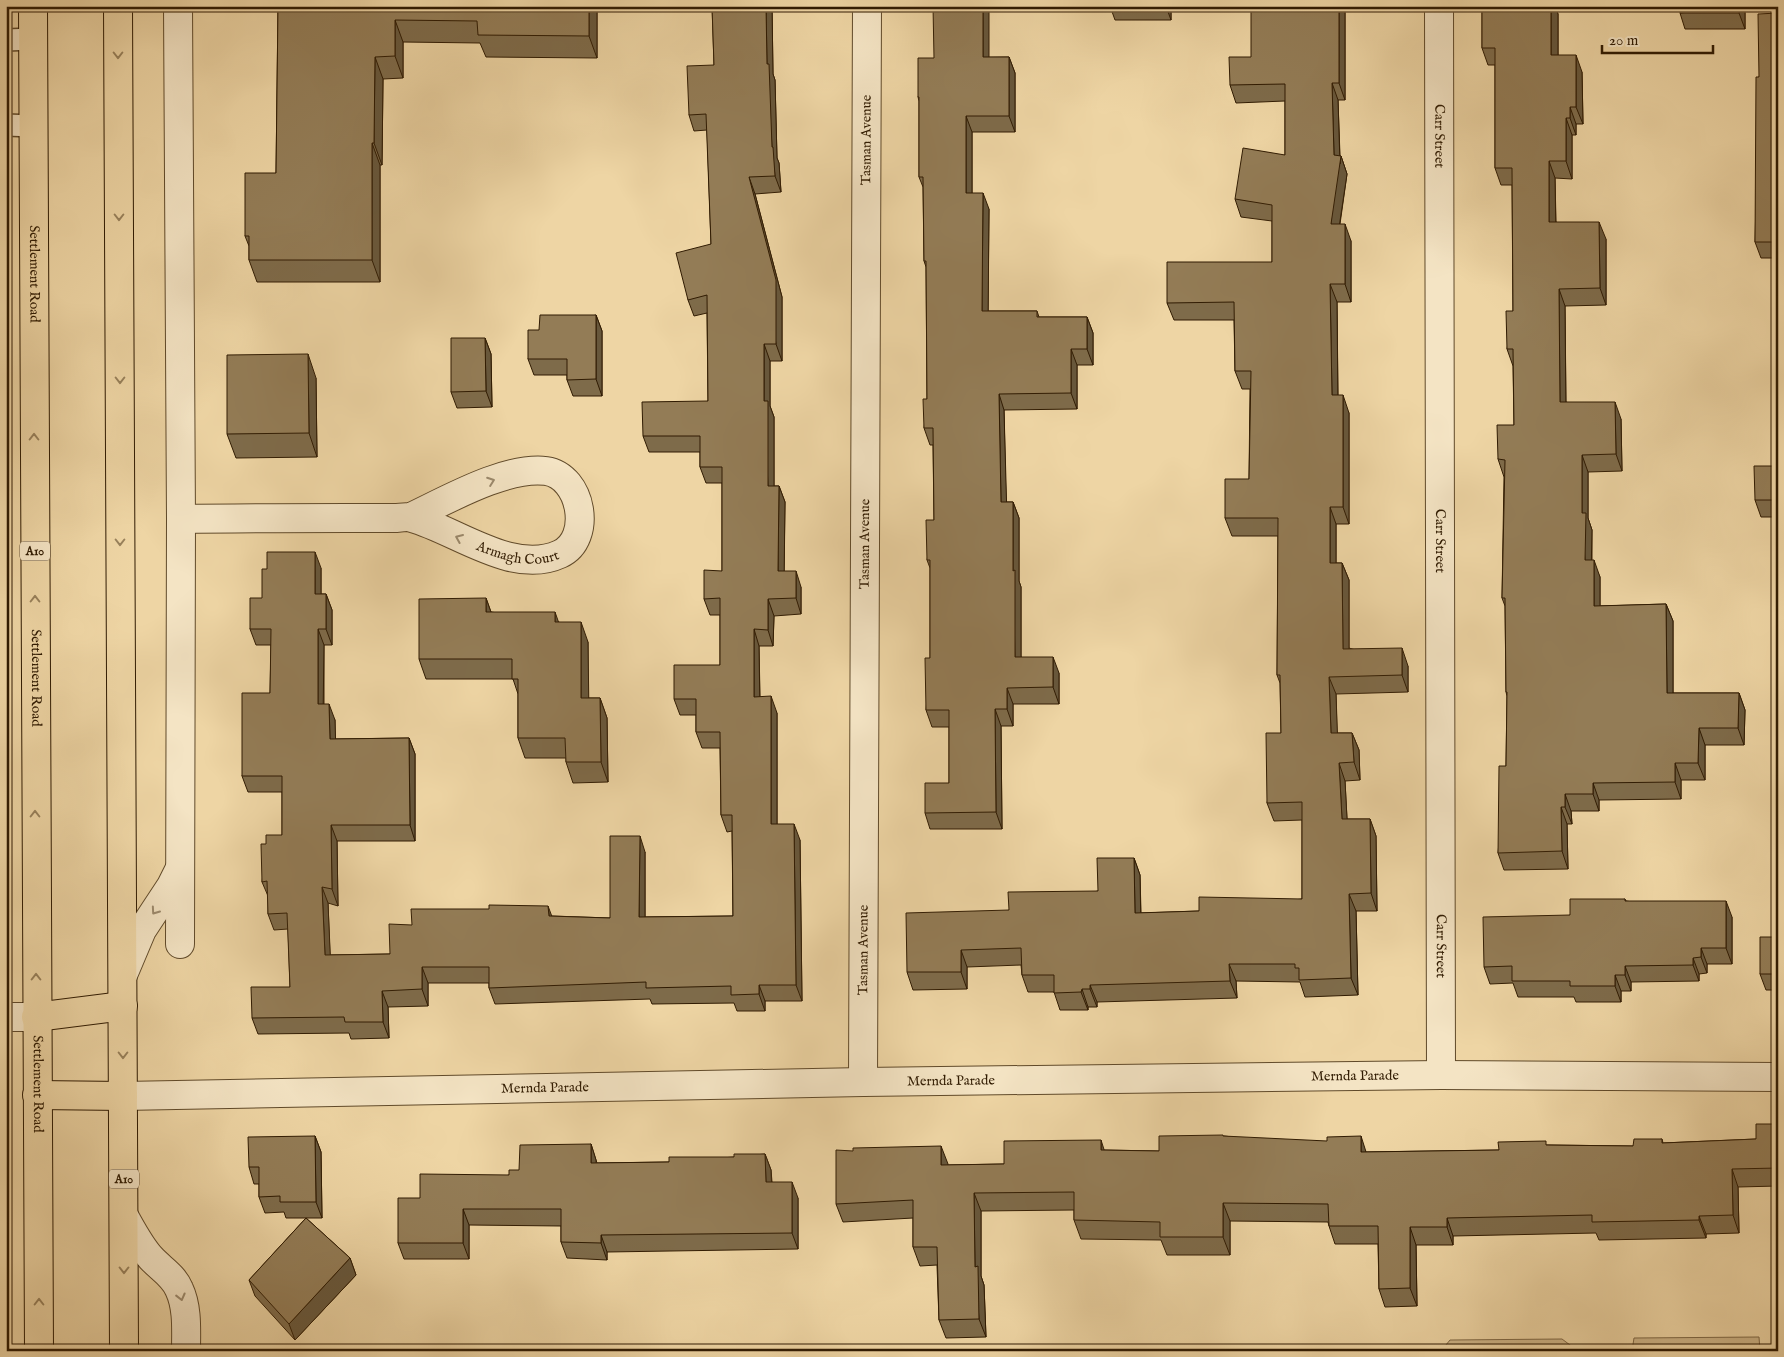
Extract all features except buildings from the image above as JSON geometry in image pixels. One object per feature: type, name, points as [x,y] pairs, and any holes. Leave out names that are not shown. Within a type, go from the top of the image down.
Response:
[{"type":"highway","name":"Settlement Road","points":[[32,6],[39,1351]]},
{"type":"highway","name":"A10","points":[[118,6],[124,1351]]},
{"type":"highway","points":[[36,1017],[123,1006]]},
{"type":"highway","points":[[37,1095],[123,1096]]},
{"type":"street","points":[[178,6],[181,519],[180,944]]},
{"type":"street","name":"Tasman Avenue","points":[[863,1082],[867,6]]},
{"type":"street","name":"Carr Street","points":[[1439,6],[1441,1076]]},
{"type":"street","name":"Armagh Court","points":[[181,519],[411,518],[503,555],[523,559],[547,558],[566,550],[575,539],[579,523],[576,502],[570,485],[556,474],[545,471],[516,474],[472,488],[411,518]]},
{"type":"street","points":[[123,975],[142,930],[180,869]]},
{"type":"street","points":[[6,1017],[36,1017]]},
{"type":"street","name":"Mernda Parade","points":[[123,1096],[863,1082],[1441,1076],[1778,1077]]},
{"type":"street","points":[[124,1216],[140,1244],[150,1257],[170,1275],[181,1292],[185,1318],[186,1351]]},
{"type":"lane","points":[[6,40],[33,38]]},
{"type":"lane","points":[[6,125],[34,126]]},
{"type":"shaded area","points":[[1759,1337],[1760,1351],[1632,1351],[1634,1338]]},
{"type":"shaded area","points":[[1562,1339],[1578,1351],[1441,1351],[1450,1340]]}]
